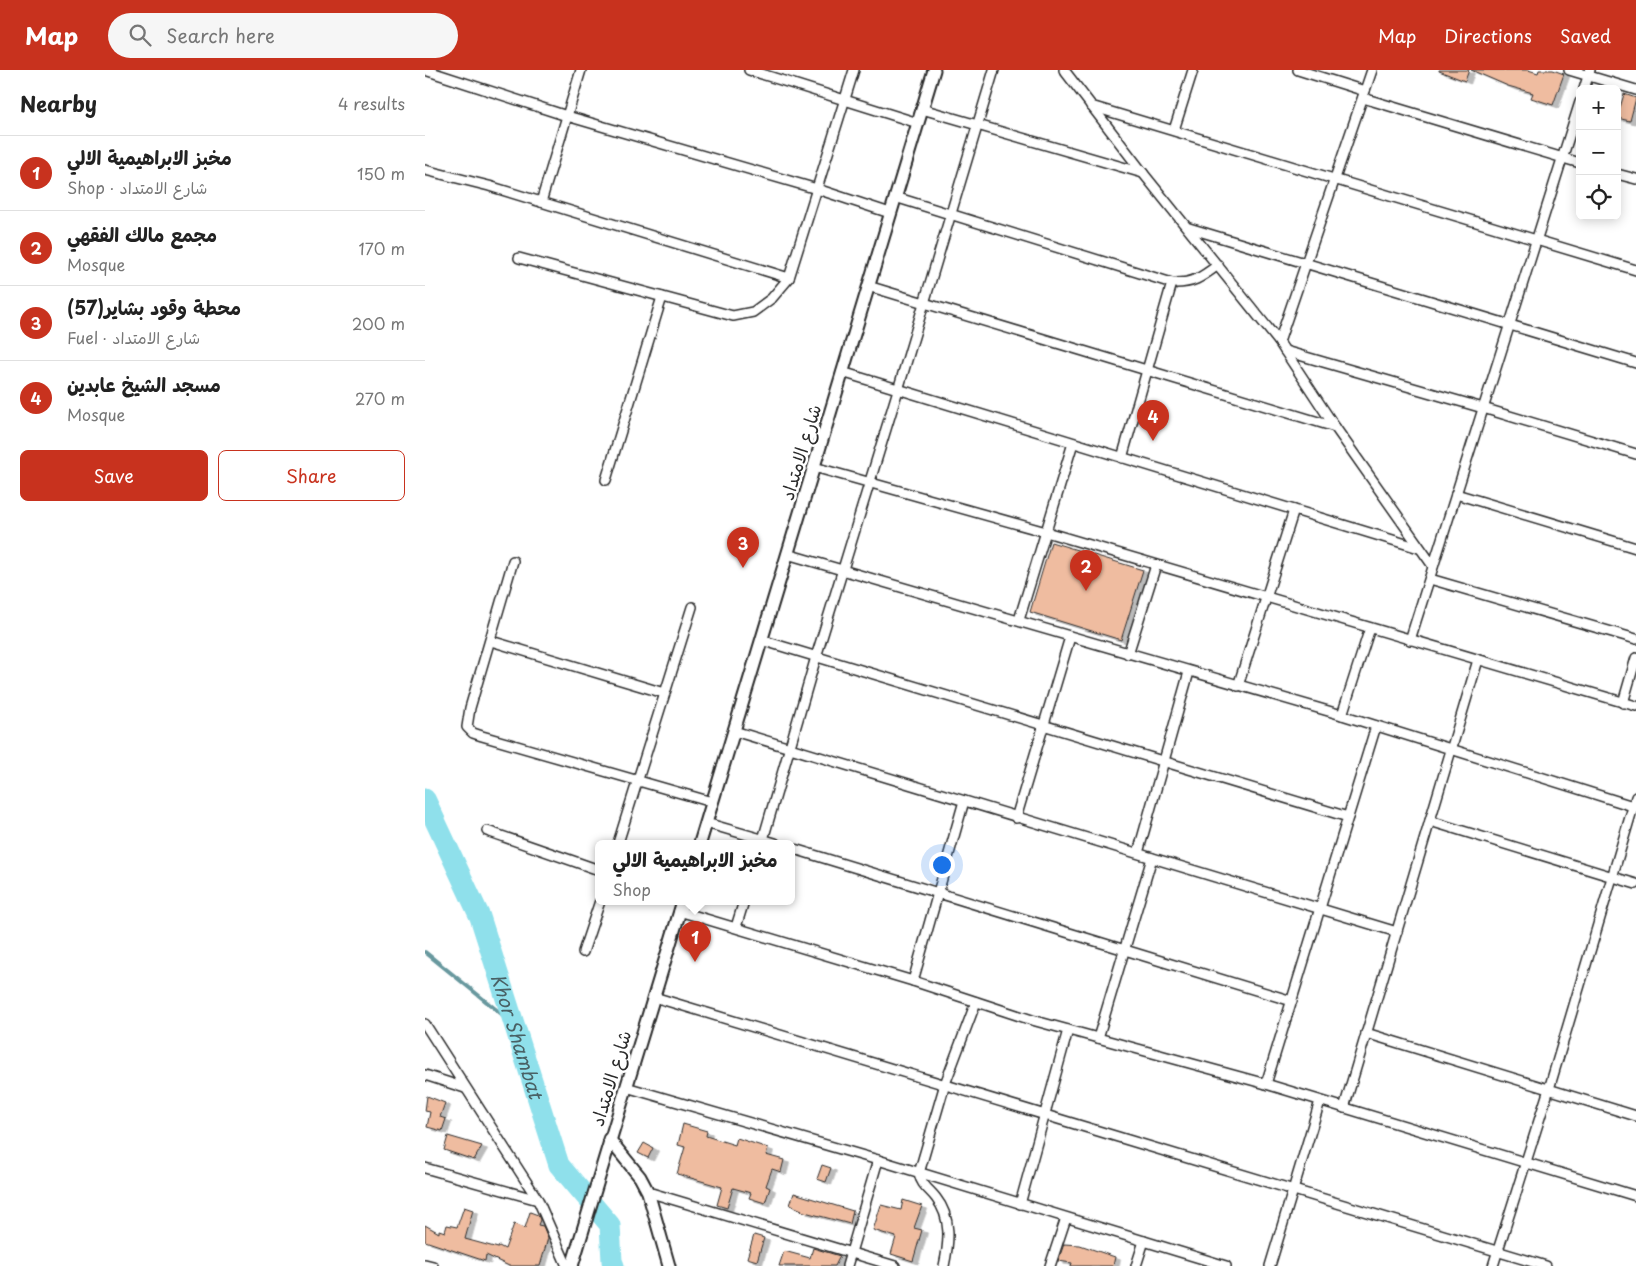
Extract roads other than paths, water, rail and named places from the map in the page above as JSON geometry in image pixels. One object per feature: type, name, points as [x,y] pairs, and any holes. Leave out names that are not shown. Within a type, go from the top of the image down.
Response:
[{"type":"street","points":[[425,70],[567,116],[817,189],[891,213]]},
{"type":"street","points":[[541,202],[581,70]]},
{"type":"street","points":[[749,70],[918,123]]},
{"type":"street","points":[[519,258],[733,316],[753,312],[772,298],[789,278],[854,70]]},
{"type":"street","name":"شارع الامتداد","points":[[701,840],[934,70]]},
{"type":"street","points":[[762,840],[816,657],[899,390],[995,70]]},
{"type":"street","points":[[1064,70],[1143,173],[1279,342],[1335,427],[1433,566]]},
{"type":"street","points":[[1174,130],[1193,70]]},
{"type":"street","points":[[1298,70],[1364,94],[1576,162]]},
{"type":"street","points":[[1279,342],[1371,70]]},
{"type":"street","points":[[1569,70],[1589,73],[1636,90]]},
{"type":"street","points":[[1585,85],[1589,73]]},
{"type":"street","points":[[1091,106],[1636,270]]},
{"type":"street","points":[[922,109],[1143,173]]},
{"type":"street","points":[[1410,640],[1576,114]]},
{"type":"street","points":[[425,170],[451,175],[789,278]]},
{"type":"street","points":[[1620,175],[1636,180]]},
{"type":"street","points":[[895,197],[1172,283],[1186,284],[1196,280],[1218,265]]},
{"type":"street","points":[[1189,228],[1636,362]]},
{"type":"street","points":[[1122,458],[1172,283]]},
{"type":"street","points":[[868,286],[1335,427]]},
{"type":"street","points":[[606,480],[662,297]]},
{"type":"street","points":[[1285,351],[1636,454]]},
{"type":"street","points":[[842,372],[1419,548]]},
{"type":"street","points":[[1019,620],[1073,443]]},
{"type":"street","points":[[814,467],[1045,532],[1636,706]]},
{"type":"street","points":[[1456,494],[1636,548]]},
{"type":"street","points":[[1238,686],[1294,510]]},
{"type":"street","points":[[787,554],[1342,715],[1635,807]]},
{"type":"street","points":[[513,561],[467,721],[467,727],[473,732],[713,802]]},
{"type":"street","points":[[1128,654],[1156,565]]},
{"type":"street","points":[[1430,578],[1636,639]]},
{"type":"street","points":[[619,840],[692,607]]},
{"type":"street","points":[[1342,715],[1369,628]]},
{"type":"street","points":[[1016,818],[1069,637]]},
{"type":"street","points":[[761,640],[1348,817]]},
{"type":"street","points":[[491,641],[665,693]]},
{"type":"street","points":[[1623,702],[1636,658]]},
{"type":"street","points":[[1344,1108],[1478,660]]},
{"type":"street","points":[[1137,853],[1189,672]]},
{"type":"street","points":[[1266,1084],[1376,726]]},
{"type":"street","points":[[734,731],[1397,932]]},
{"type":"street","points":[[1493,1266],[1635,807],[1636,797]]},
{"type":"street","points":[[913,981],[964,801]]},
{"type":"street","points":[[1430,821],[1636,884]]},
{"type":"street","points":[[706,823],[759,840]]},
{"type":"street","points":[[487,831],[595,869]]},
{"type":"street","points":[[795,849],[1292,1001]]},
{"type":"street","points":[[1098,1038],[1152,858]]},
{"type":"street","points":[[583,952],[599,905]]},
{"type":"street","points":[[736,927],[743,905]]},
{"type":"street","points":[[681,906],[736,927],[1068,1030],[1266,1084],[1636,1196]]},
{"type":"street","name":"شارع الامتداد","points":[[572,1266],[609,1138],[681,906]]},
{"type":"street","points":[[653,997],[1546,1266]]},
{"type":"street","points":[[944,1266],[949,1243],[948,1227],[940,1205],[921,1181],[919,1173],[945,1084],[976,1002]]},
{"type":"street","points":[[425,1024],[538,1200],[567,1266]]},
{"type":"street","points":[[1020,1204],[1068,1030]]},
{"type":"street","points":[[1366,1033],[1636,1116]]},
{"type":"street","points":[[425,1074],[465,1088]]},
{"type":"street","points":[[626,1087],[878,1160],[1226,1266]]},
{"type":"street","points":[[1270,1266],[1321,1101]]},
{"type":"street","points":[[609,1138],[640,1177],[648,1192],[669,1266]]},
{"type":"street","points":[[847,1266],[878,1160]]},
{"type":"street","points":[[425,1168],[538,1200]]},
{"type":"street","points":[[648,1192],[895,1266]]},
{"type":"street","points":[[1051,1266],[1066,1218]]},
{"type":"street","points":[[1136,1266],[1144,1241]]},
{"type":"street","points":[[425,1264],[433,1266]]},
{"type":"waterway","name":"Khor Shambat","points":[[425,799],[480,917],[559,1165],[610,1225],[612,1261],[614,1266]]},
{"type":"waterway","points":[[425,952],[514,1024]]},
{"type":"place","name":"مسجد الشيخ عابدين","points":[[1153,441]]},
{"type":"place","name":"محطة وقود بشاير(57)","points":[[743,568]]},
{"type":"place","name":"مجمع مالك الفقهي","points":[[1086,591]]},
{"type":"place","name":"مخبز الابراهيمية الالي","points":[[695,962]]}]
